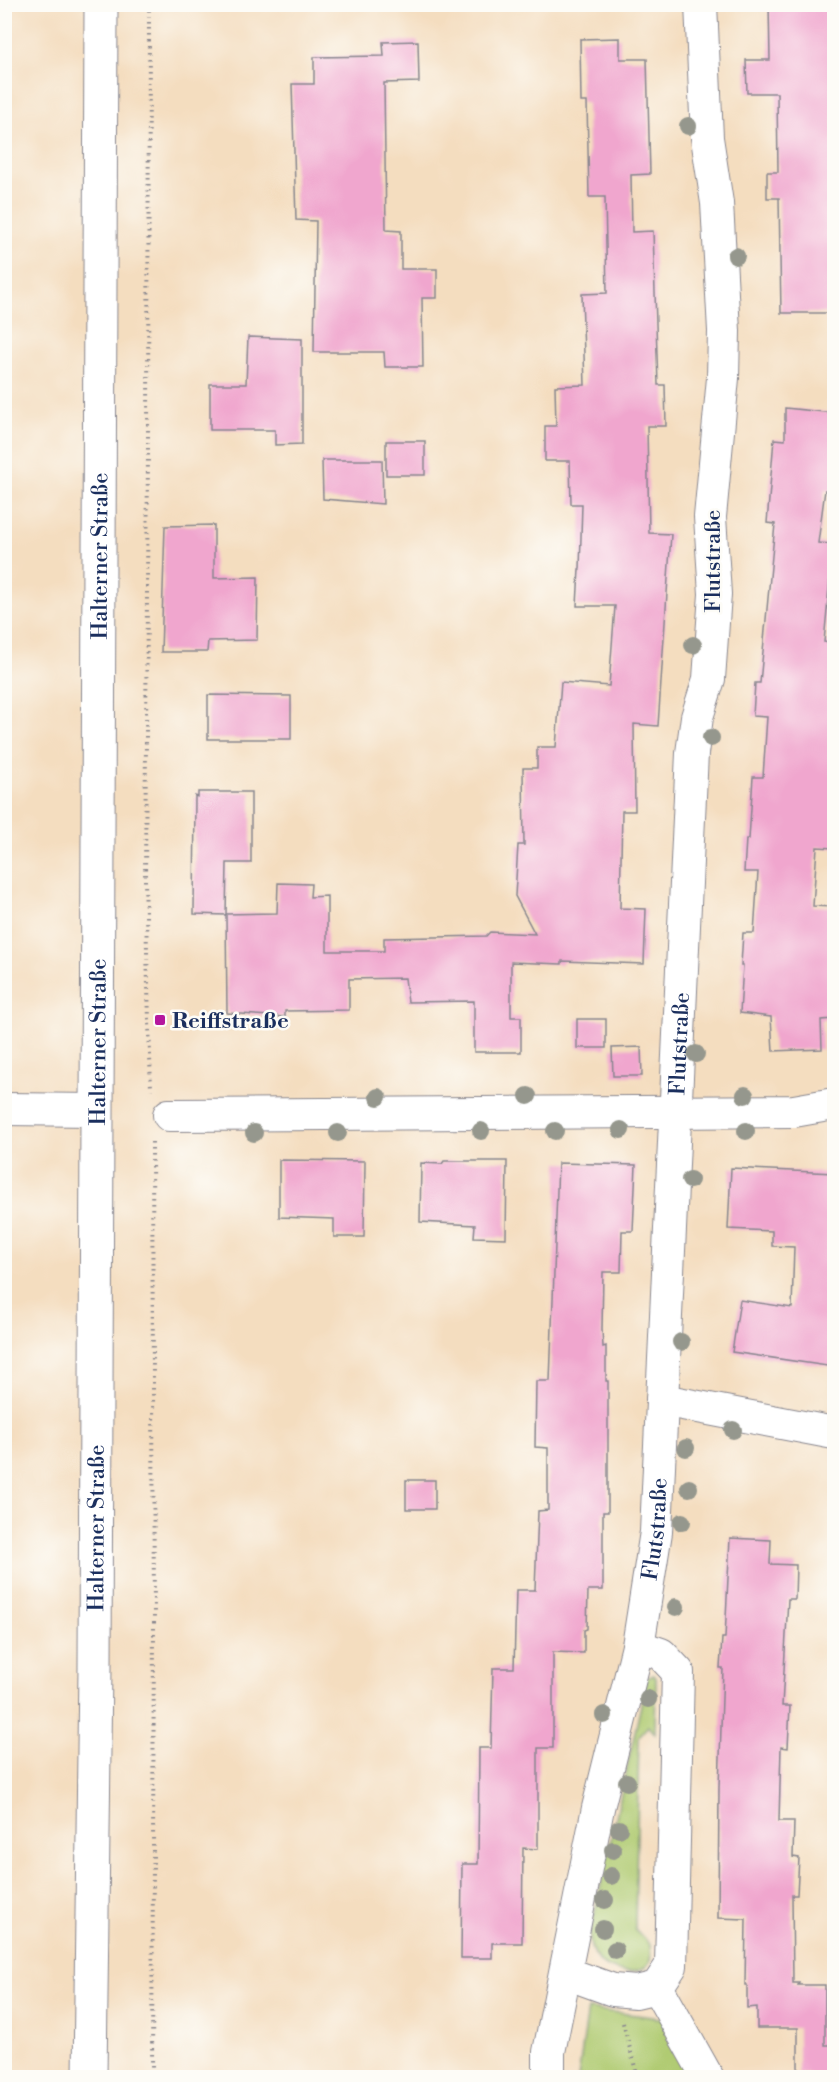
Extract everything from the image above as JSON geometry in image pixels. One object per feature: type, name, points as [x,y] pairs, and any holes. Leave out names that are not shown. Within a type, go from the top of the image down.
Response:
[{"type":"main road","name":"Halterner Straße","points":[[90,2078],[95,1668],[101,4]]},
{"type":"street","name":"Flutstraße","points":[[549,2078],[549,2052],[598,1808],[638,1646],[656,1532],[692,753],[697,717],[709,679],[714,605],[710,517],[723,378],[724,331],[717,203],[707,138],[701,4]]},
{"type":"street","points":[[157,1115],[675,1113],[794,1111],[834,1104]]},
{"type":"street","points":[[4,1109],[96,1110]]},
{"type":"street","points":[[662,1400],[834,1433]]},
{"type":"street","points":[[566,1973],[613,1990],[636,1992],[657,1987],[671,1966],[678,1672],[661,1654],[638,1646]]},
{"type":"street","points":[[657,1987],[708,2078]]},
{"type":"path","points":[[149,4],[145,881],[157,1115],[152,2078]]},
{"type":"path","points":[[613,1990],[638,2078]]},
{"type":"green space","points":[[654,1675],[656,1678],[655,1733],[648,1726],[639,1736],[635,1929],[650,1945],[650,1959],[644,1968],[638,1971],[624,1972],[609,1968],[598,1960],[591,1948],[590,1934],[647,1678]]},
{"type":"green space","points":[[588,2009],[667,2019],[695,2078],[578,2078]]},
{"type":"building","points":[[769,4],[834,4],[834,313],[781,313],[779,198],[767,198],[767,172],[778,172],[777,93],[747,93],[746,60],[770,60]]},
{"type":"building","points":[[620,38],[620,59],[647,59],[650,174],[631,175],[632,232],[653,231],[658,385],[665,385],[666,426],[647,426],[649,533],[671,534],[658,726],[634,724],[635,811],[622,811],[620,908],[646,909],[644,964],[511,962],[511,1017],[521,1017],[521,1052],[474,1052],[474,1001],[408,1002],[405,978],[349,979],[349,1010],[285,1011],[285,1017],[227,1013],[226,915],[194,914],[195,796],[198,797],[198,792],[251,792],[251,863],[227,863],[226,914],[277,913],[278,883],[311,884],[310,897],[327,896],[327,951],[384,951],[384,938],[486,936],[490,932],[535,934],[515,896],[518,845],[524,845],[523,768],[537,768],[537,747],[556,747],[561,682],[609,686],[615,606],[577,606],[582,504],[571,504],[570,461],[545,461],[545,426],[556,426],[555,386],[585,385],[582,294],[607,293],[605,197],[589,197],[587,102],[581,102],[580,39]]},
{"type":"building","points":[[418,41],[419,82],[384,83],[386,230],[401,231],[401,269],[437,269],[437,298],[422,298],[423,367],[385,367],[384,352],[314,352],[316,221],[296,220],[292,84],[314,84],[314,57],[384,56],[383,42]]},
{"type":"building","points":[[248,337],[302,339],[302,444],[275,445],[275,430],[210,430],[210,384],[246,384]]},
{"type":"building","points":[[785,408],[834,413],[834,492],[825,490],[818,543],[833,544],[824,642],[834,643],[834,848],[817,847],[813,906],[834,907],[834,1019],[821,1020],[822,1049],[773,1051],[771,1017],[740,1013],[743,933],[754,933],[758,872],[744,872],[746,839],[749,839],[753,777],[763,777],[767,717],[753,716],[755,683],[760,683],[775,524],[767,523],[774,439],[785,440]]},
{"type":"building","points":[[386,441],[425,441],[425,475],[386,475]]},
{"type":"building","points":[[322,460],[382,460],[383,504],[323,499]]},
{"type":"building","points":[[214,525],[214,578],[258,577],[257,640],[208,641],[207,652],[161,652],[165,526]]},
{"type":"building","points":[[208,695],[291,696],[291,739],[208,739]]},
{"type":"building","points":[[577,1019],[606,1019],[606,1048],[577,1048]]},
{"type":"building","points":[[641,1047],[642,1076],[613,1076],[612,1048]]},
{"type":"building","points":[[279,1160],[365,1161],[364,1237],[334,1237],[334,1219],[279,1217]]},
{"type":"building","points":[[444,1161],[507,1161],[506,1238],[474,1237],[475,1225],[420,1222],[421,1163],[442,1164]]},
{"type":"building","points":[[558,1163],[636,1165],[633,1231],[622,1231],[621,1272],[603,1272],[602,1329],[603,1347],[606,1346],[606,1381],[608,1381],[608,1512],[603,1512],[603,1590],[588,1590],[584,1653],[553,1652],[553,1748],[538,1748],[538,1849],[523,1848],[522,1943],[492,1943],[492,1958],[461,1958],[462,1864],[478,1864],[479,1748],[491,1748],[493,1668],[514,1668],[516,1590],[535,1590],[538,1511],[548,1510],[548,1448],[535,1447],[536,1381],[550,1381]]},
{"type":"building","points":[[731,1168],[834,1173],[834,1367],[732,1352],[740,1300],[792,1308],[794,1247],[772,1246],[772,1231],[728,1229]]},
{"type":"building","points":[[406,1480],[435,1480],[435,1509],[406,1509]]},
{"type":"building","points":[[730,1538],[771,1540],[770,1564],[796,1565],[795,1599],[788,1599],[782,1706],[790,1706],[788,1748],[781,1747],[779,1821],[794,1821],[793,1857],[799,1858],[797,1895],[792,1895],[793,1983],[825,1985],[825,2045],[834,2045],[834,2074],[798,2074],[798,2028],[757,2028],[757,2007],[747,2008],[746,1919],[718,1918],[723,1668],[720,1668],[722,1638],[725,1638]]},
{"type":"place","name":"Reiffstraße","points":[[160,1020]]}]
